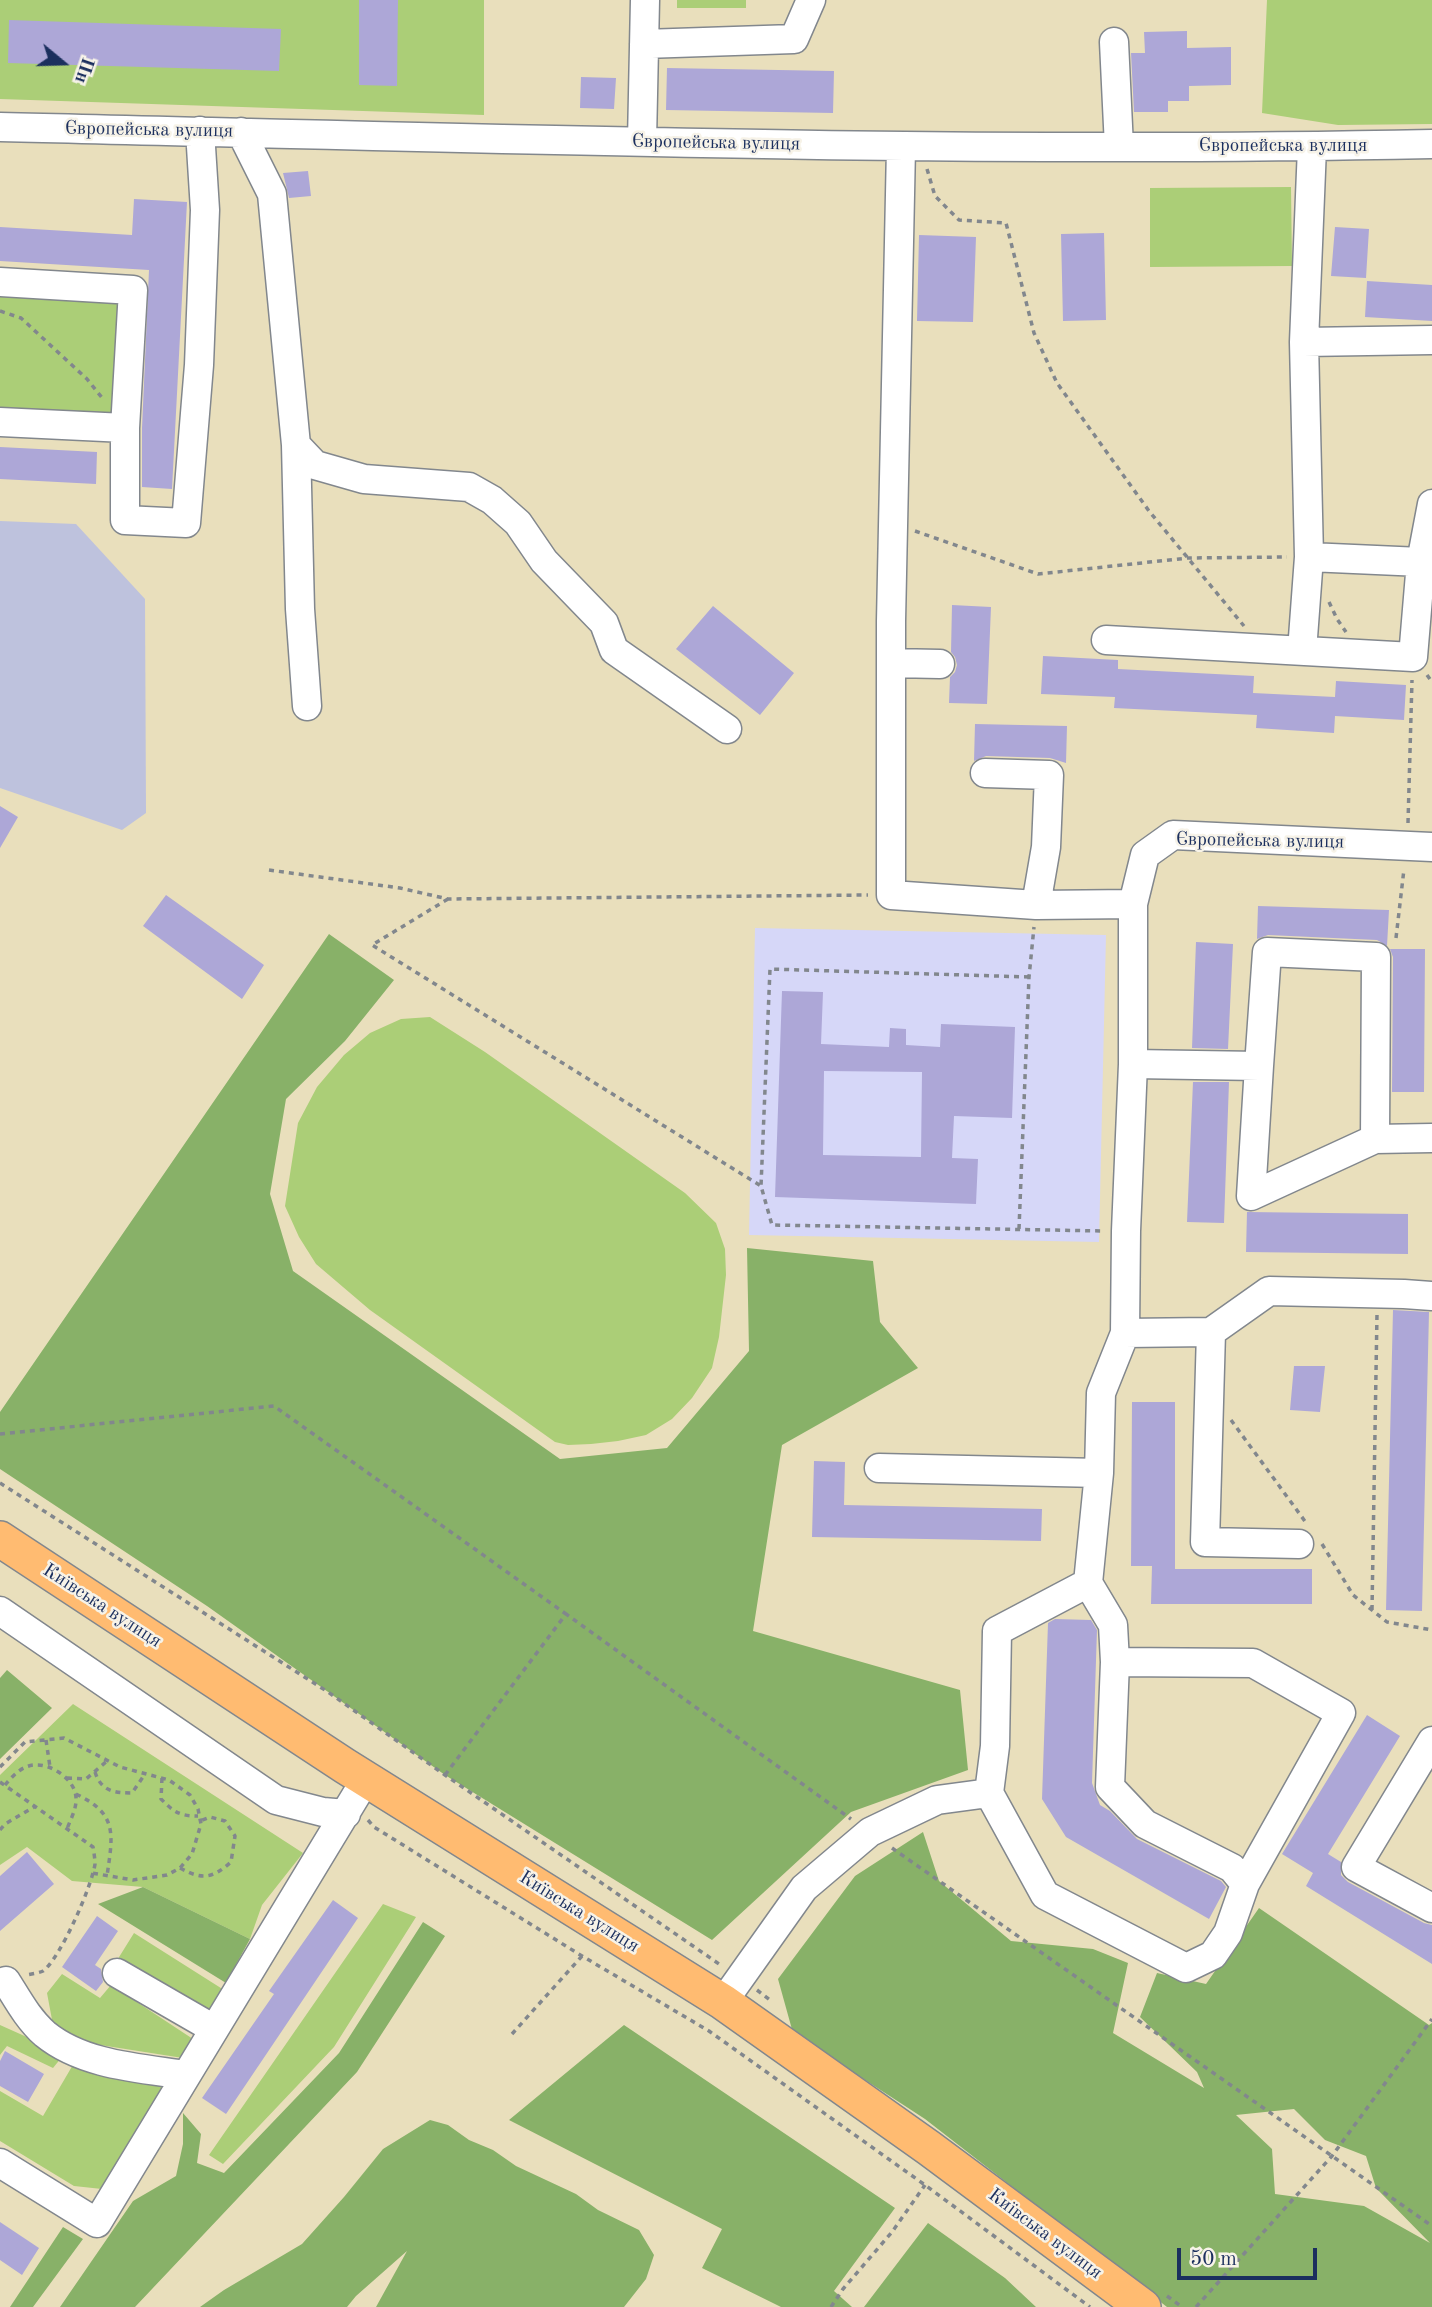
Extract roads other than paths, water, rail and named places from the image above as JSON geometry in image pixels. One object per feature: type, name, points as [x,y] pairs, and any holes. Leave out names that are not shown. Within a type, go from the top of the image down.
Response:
[{"type":"main road","name":"Київська вулиця","points":[[0,1539],[354,1798],[732,1990],[929,2148],[1152,2299]]},
{"type":"street","points":[[642,141],[645,0]]},
{"type":"street","points":[[644,44],[794,39],[811,0]]},
{"type":"street","points":[[1114,42],[1119,147]]},
{"type":"street","name":"Європейська вулиця","points":[[0,127],[911,147],[1432,144]]},
{"type":"street","points":[[0,282],[133,290],[125,428],[125,520],[186,523],[199,365],[205,210],[200,131]]},
{"type":"street","points":[[241,132],[272,194],[296,445],[300,609],[307,706]]},
{"type":"street","points":[[1301,651],[1309,557],[1304,342],[1311,146]]},
{"type":"street","points":[[911,147],[893,523],[891,895],[1036,905],[1133,904]]},
{"type":"street","points":[[1304,342],[1432,340]]},
{"type":"street","points":[[0,422],[125,428]]},
{"type":"street","points":[[296,445],[315,465],[365,479],[469,487],[492,499],[518,523],[544,561],[604,623],[614,650],[727,730]]},
{"type":"street","points":[[1106,640],[1413,657],[1421,562],[1432,504]]},
{"type":"street","points":[[1309,557],[1421,562]]},
{"type":"street","points":[[891,663],[940,664]]},
{"type":"street","points":[[985,773],[1049,775],[1046,847],[1036,905]]},
{"type":"street","name":"Європейська вулиця","points":[[1125,1333],[1133,1064],[1133,904],[1145,855],[1172,835],[1419,847]]},
{"type":"street","points":[[1375,1139],[1376,957],[1267,952],[1251,1196],[1375,1139],[1432,1138]]},
{"type":"street","points":[[1133,1064],[1259,1066]]},
{"type":"street","points":[[1245,1884],[1232,1868],[1145,1824],[1110,1787],[1114,1625],[1088,1583],[1099,1473],[1101,1393],[1125,1333],[1211,1332],[1269,1291],[1432,1296]]},
{"type":"street","points":[[1211,1332],[1205,1542],[1309,1536]]},
{"type":"street","points":[[879,1468],[1099,1473]]},
{"type":"street","points":[[1088,1583],[997,1631],[995,1746],[989,1793],[1045,1895],[1186,1968],[1213,1955],[1228,1933],[1245,1884],[1341,1713],[1253,1663],[1115,1662]]},
{"type":"street","points":[[0,1611],[276,1800],[323,1812],[354,1798]]},
{"type":"street","points":[[1432,1741],[1356,1867],[1432,1908]]},
{"type":"street","points":[[732,1990],[804,1888],[870,1832],[937,1800],[989,1793]]},
{"type":"street","points":[[0,2163],[97,2223],[354,1798]]},
{"type":"street","points":[[117,1973],[214,2029]]},
{"type":"street","points":[[3,1982],[46,2035],[84,2056],[186,2075]]}]
